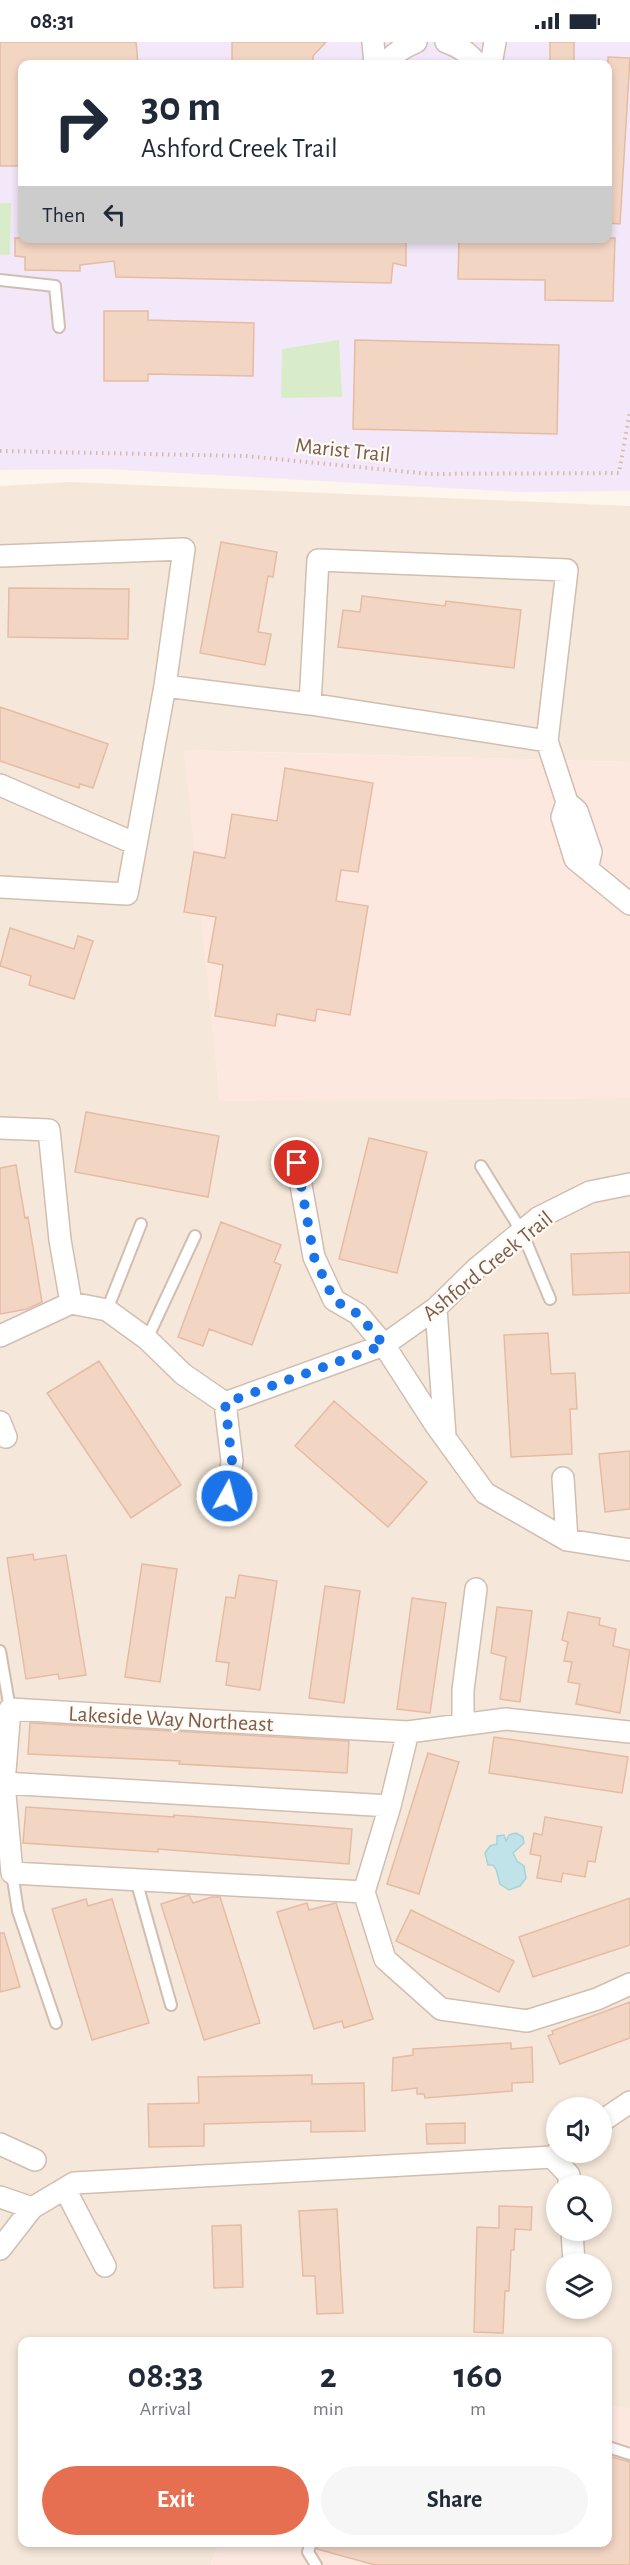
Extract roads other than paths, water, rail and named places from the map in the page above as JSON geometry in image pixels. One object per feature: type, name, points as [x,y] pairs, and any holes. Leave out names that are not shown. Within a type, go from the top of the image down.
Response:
[{"type":"street","points":[[373,42],[375,60]]},
{"type":"street","points":[[389,60],[405,46],[417,42]]},
{"type":"street","points":[[446,42],[458,46],[474,60]]},
{"type":"street","points":[[492,60],[495,42]]},
{"type":"street","points":[[0,556],[184,549],[165,686],[127,894],[0,887]]},
{"type":"street","points":[[310,704],[318,560],[567,570],[547,741],[567,802],[562,818],[575,859],[630,904]]},
{"type":"street","points":[[165,686],[310,704],[547,741]]},
{"type":"street","points":[[0,785],[136,844]]},
{"type":"street","points":[[0,1128],[49,1130],[60,1240],[71,1303]]},
{"type":"street","points":[[297,1163],[314,1257],[334,1300],[358,1314],[384,1345],[445,1438],[485,1493],[567,1540],[630,1550]]},
{"type":"street","name":"Ashford Creek Trail","points":[[225,1403],[384,1345],[436,1308],[477,1268],[538,1218],[590,1192],[630,1184]]},
{"type":"street","points":[[0,1336],[71,1303],[107,1310],[147,1339],[183,1374],[225,1403],[232,1461],[227,1496]]},
{"type":"street","points":[[436,1308],[445,1438]]},
{"type":"street","points":[[563,1478],[567,1540]]},
{"type":"street","points":[[464,1724],[463,1690],[476,1589]]},
{"type":"street","points":[[10,1709],[4,1784],[12,1873],[364,1892]]},
{"type":"street","name":"Lakeside Way Northeast","points":[[10,1709],[408,1732],[506,1719],[630,1732]]},
{"type":"street","points":[[408,1732],[390,1806],[364,1892],[385,1959],[441,2010],[526,2021],[597,1999],[630,1984]]},
{"type":"street","points":[[4,1784],[390,1806]]},
{"type":"street","points":[[612,2114],[630,2102]]},
{"type":"street","points":[[0,2144],[34,2160]]},
{"type":"street","points":[[0,2249],[32,2208],[74,2183],[546,2156]]},
{"type":"street","points":[[65,2188],[105,2266]]},
{"type":"street","points":[[0,2197],[32,2208]]},
{"type":"lane","points":[[0,280],[55,286],[59,327]]},
{"type":"lane","points":[[481,1166],[522,1232],[550,1299]]},
{"type":"lane","points":[[107,1310],[141,1224]]},
{"type":"lane","points":[[147,1339],[195,1236]]},
{"type":"lane","points":[[0,1651],[10,1709]]},
{"type":"lane","points":[[12,1873],[18,1911],[56,2023]]},
{"type":"lane","points":[[136,1880],[171,2005]]},
{"type":"lane","points":[[612,2448],[630,2454]]},
{"type":"lane","points":[[310,2547],[308,2552],[316,2565]]},
{"type":"water","points":[[516,1833],[523,1837],[524,1843],[513,1853],[517,1861],[524,1866],[526,1878],[520,1886],[509,1890],[500,1884],[496,1869],[493,1865],[488,1865],[485,1853],[490,1846],[497,1844],[497,1836],[504,1835],[506,1841],[509,1835]]}]
